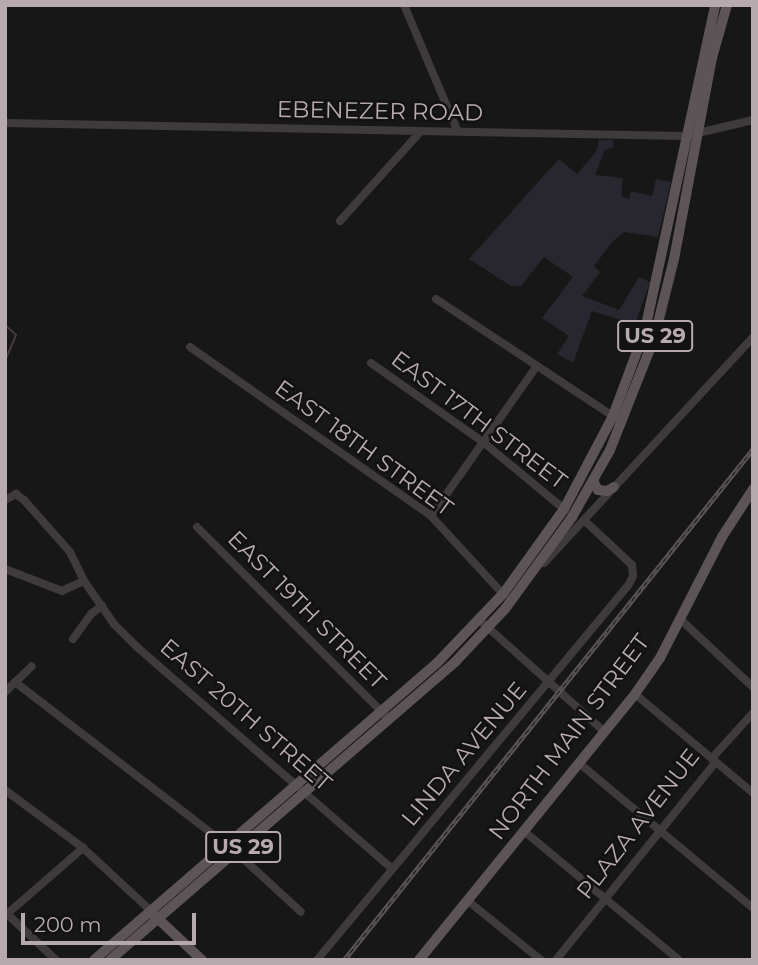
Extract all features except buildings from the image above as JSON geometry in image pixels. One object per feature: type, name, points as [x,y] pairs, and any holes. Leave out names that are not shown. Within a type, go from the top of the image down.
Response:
[{"type":"main road","name":"US 29","points":[[484,624],[502,594],[564,509],[613,416],[639,349],[654,297],[685,136],[715,5]]},
{"type":"main road","name":"US 29","points":[[110,960],[227,845],[302,788],[386,716],[533,574],[593,481],[627,413],[654,339],[669,283],[712,58],[727,5]]},
{"type":"main road","points":[[593,481],[598,490],[607,491],[614,487]]},
{"type":"main road","name":"NORTH MAIN STREET","points":[[419,960],[635,694],[660,658],[752,493]]},
{"type":"main road","name":"US 29","points":[[93,960],[236,852],[302,788]]},
{"type":"main road","points":[[154,915],[200,959]]},
{"type":"street","points":[[404,5],[457,130]]},
{"type":"street","points":[[750,120],[753,110]]},
{"type":"street","name":"EBENEZER ROAD","points":[[5,123],[685,136],[750,120]]},
{"type":"street","points":[[340,221],[420,132]]},
{"type":"street","points":[[436,299],[613,416]]},
{"type":"street","points":[[533,574],[753,337]]},
{"type":"street","name":"EAST 18TH STREET","points":[[190,347],[431,516],[502,594]]},
{"type":"street","name":"EAST 17TH STREET","points":[[371,363],[483,442],[564,509]]},
{"type":"street","points":[[431,516],[536,367]]},
{"type":"street","name":"EAST 20TH STREET","points":[[5,500],[16,494],[24,500],[70,552],[85,581],[114,624],[137,647],[392,869]]},
{"type":"street","name":"LINDA AVENUE","points":[[317,960],[628,586],[634,569],[585,521]]},
{"type":"street","name":"EAST 19TH STREET","points":[[197,527],[386,716]]},
{"type":"street","points":[[5,569],[62,591],[85,581]]},
{"type":"street","points":[[73,639],[91,614],[102,606]]},
{"type":"street","points":[[680,619],[753,687]]},
{"type":"street","points":[[484,624],[604,732]]},
{"type":"street","points":[[5,692],[32,666]]},
{"type":"street","points":[[15,682],[227,845]]},
{"type":"street","points":[[635,694],[753,793]]},
{"type":"street","name":"PLAZA AVENUE","points":[[556,960],[714,764],[712,758],[753,713]]},
{"type":"street","points":[[580,764],[753,908]]},
{"type":"street","points":[[5,790],[83,848],[154,915]]},
{"type":"street","points":[[525,832],[679,960]]},
{"type":"street","points":[[56,960],[6,913],[83,848]]},
{"type":"street","points":[[236,852],[301,912]]},
{"type":"street","points":[[468,901],[541,960]]},
{"type":"shaded area","points":[[599,140],[613,140],[613,148],[605,149],[595,175],[623,178],[621,196],[629,199],[631,191],[652,196],[656,179],[671,182],[658,237],[624,232],[613,241],[594,266],[600,272],[582,296],[619,310],[639,277],[650,282],[635,324],[592,311],[573,363],[557,354],[569,336],[542,318],[573,277],[544,257],[521,286],[511,286],[469,259],[559,159],[577,174],[596,152]]},
{"type":"waterway","points":[[5,325],[16,335],[5,361]]},
{"type":"railway","points":[[344,960],[753,449]]}]
